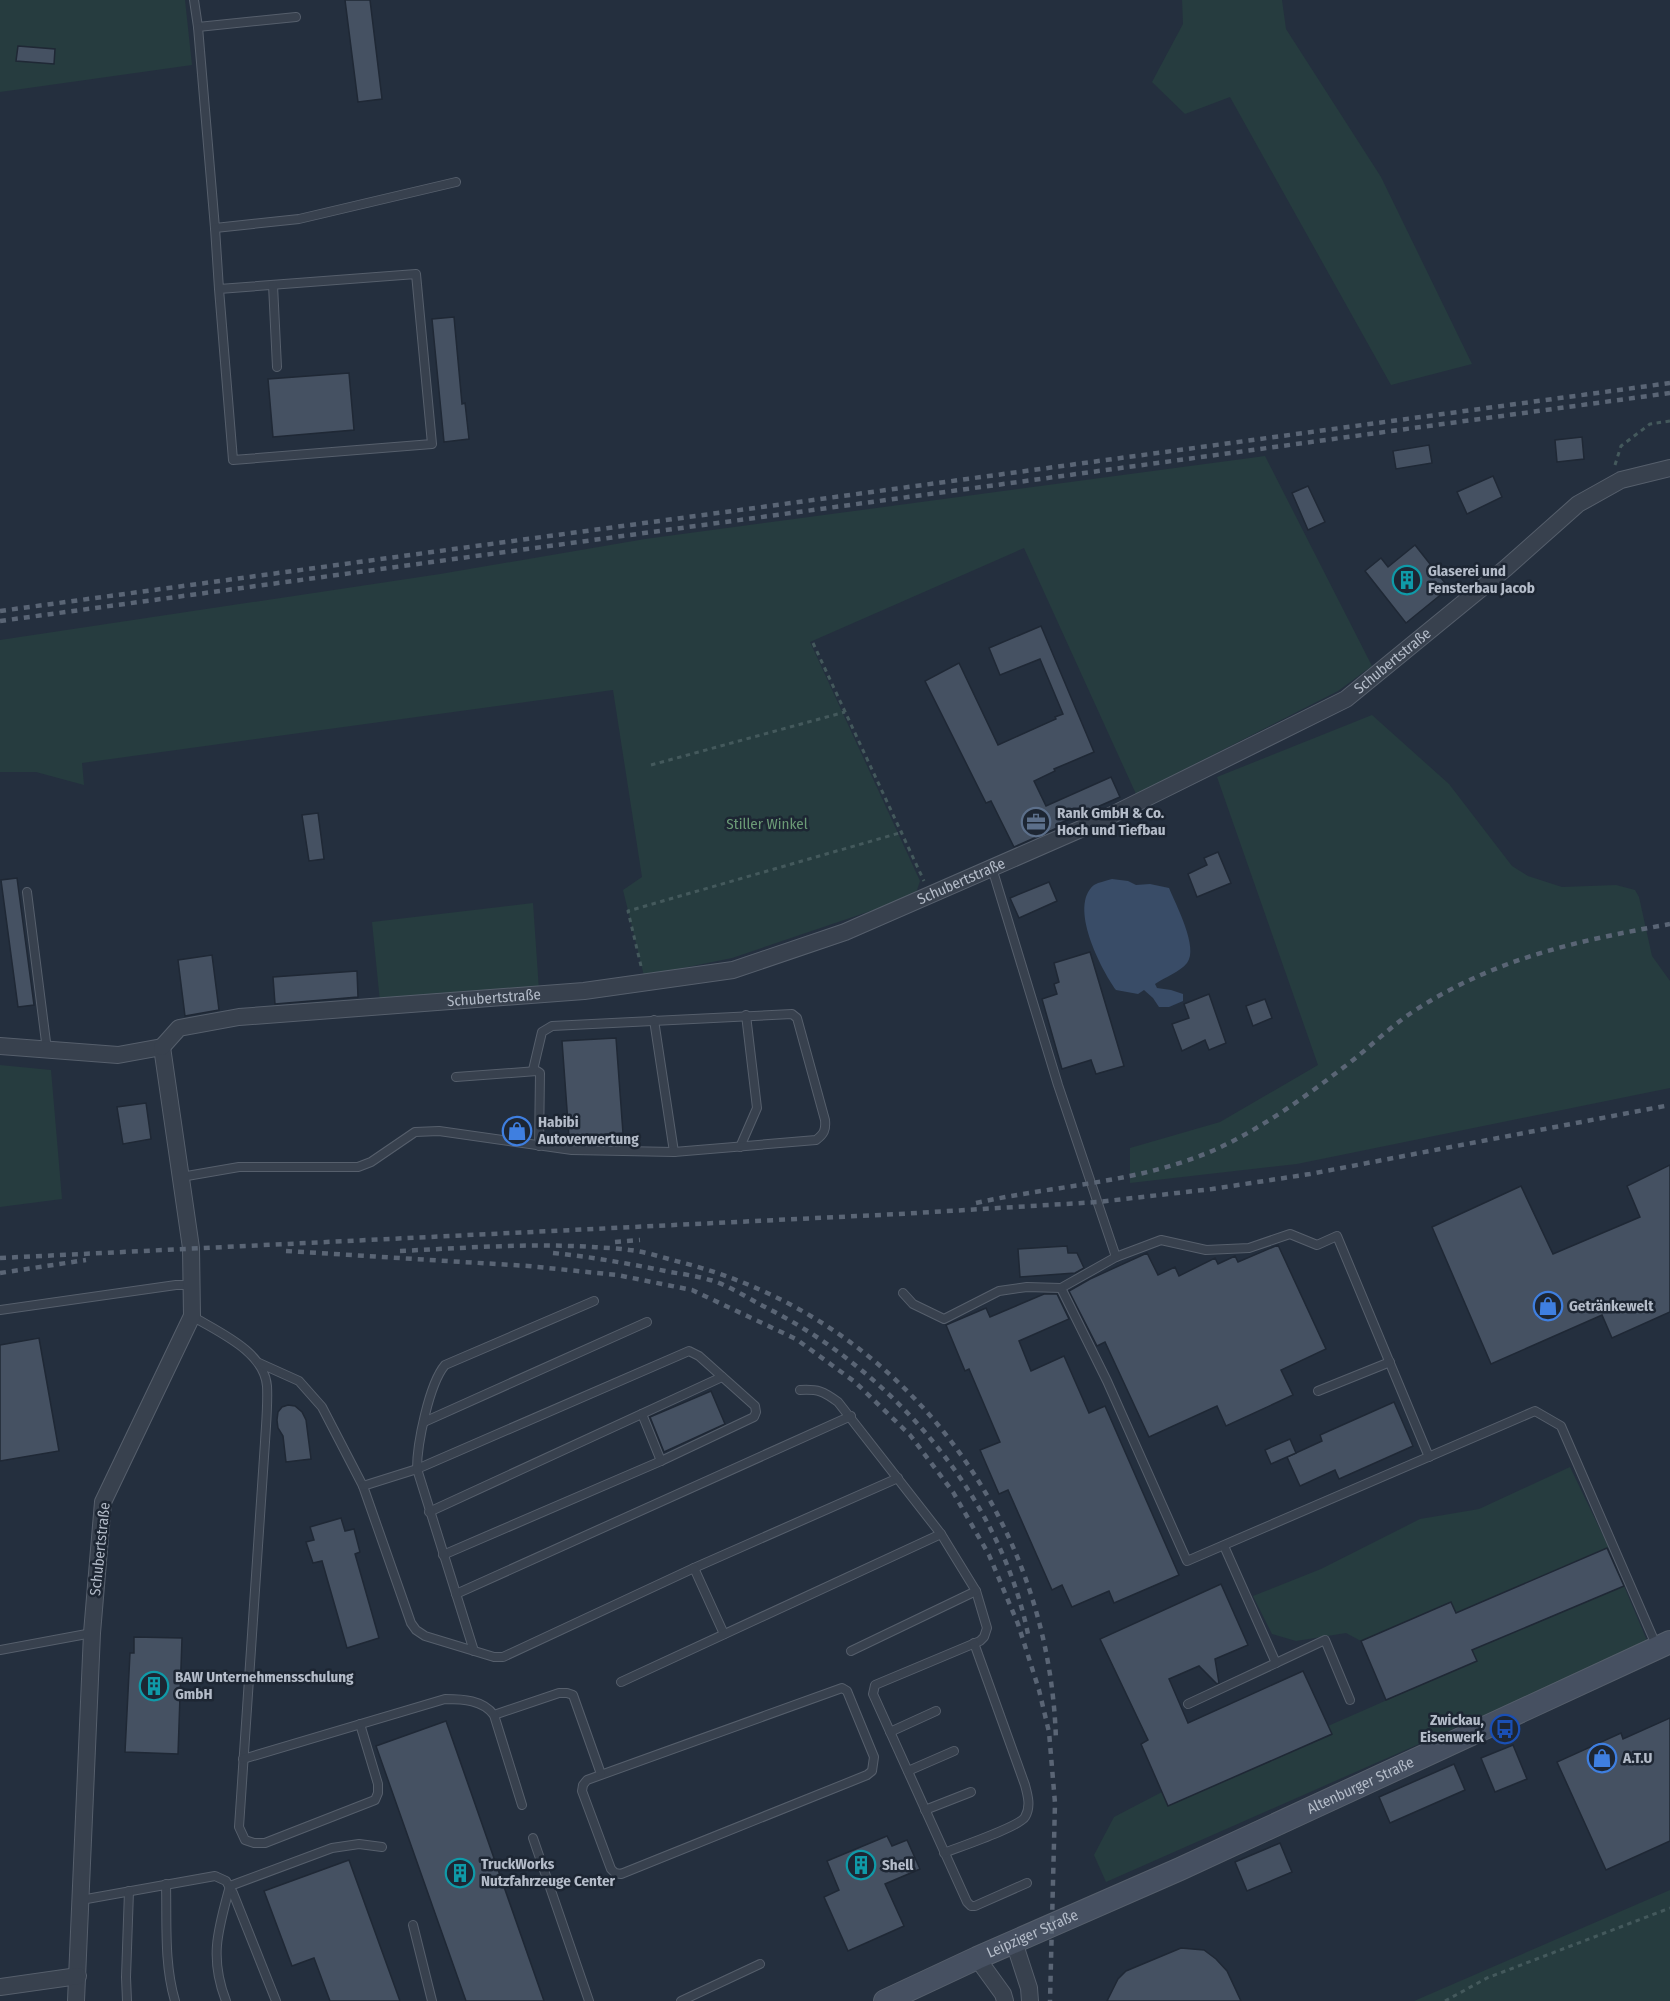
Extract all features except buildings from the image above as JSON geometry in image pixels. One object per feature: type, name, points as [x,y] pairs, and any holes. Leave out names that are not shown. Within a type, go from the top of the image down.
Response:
[{"type":"street","name":"Schubertstraße","points":[[76,2001],[92,1633],[103,1502],[192,1316],[190,1248],[182,1177],[162,1047],[179,1028],[238,1017],[584,991],[733,970],[844,932],[1106,818],[1346,699],[1506,568],[1578,504],[1621,480],[1670,468]]},
{"type":"street","points":[[0,1046],[118,1055],[162,1047]]},
{"type":"street","name":"Altenburger Straße","points":[[1180,1869],[1664,1645]]},
{"type":"street","name":"Leipziger Straße","points":[[885,2001],[1180,1869]]},
{"type":"street","points":[[1014,1942],[1029,1988],[1030,2001]]},
{"type":"street","points":[[977,1958],[1003,1994],[1005,2001]]},
{"type":"street","points":[[0,1988],[78,1976]]},
{"type":"lane","points":[[194,0],[233,460],[432,444],[416,274],[219,289]]},
{"type":"lane","points":[[198,27],[296,17]]},
{"type":"lane","points":[[215,228],[299,219],[456,182]]},
{"type":"lane","points":[[273,285],[277,367]]},
{"type":"lane","points":[[992,868],[1058,1084],[1116,1257]]},
{"type":"lane","points":[[27,892],[47,1050]]},
{"type":"lane","points":[[182,1177],[239,1167],[358,1167],[371,1162],[415,1132],[439,1131],[572,1150],[674,1152],[816,1140],[823,1135],[826,1129],[796,1018],[792,1014],[552,1026],[542,1032],[533,1070]]},
{"type":"lane","points":[[740,1147],[757,1108],[746,1015]]},
{"type":"lane","points":[[654,1020],[674,1152]]},
{"type":"lane","points":[[456,1077],[533,1070],[540,1073],[539,1146]]},
{"type":"lane","points":[[903,1293],[913,1304],[944,1318],[999,1291],[1027,1287],[1061,1288],[1116,1257],[1161,1240],[1206,1250],[1249,1248],[1290,1234],[1317,1245],[1337,1236],[1429,1457]]},
{"type":"lane","points":[[0,1310],[176,1285],[191,1285]]},
{"type":"lane","points":[[1061,1288],[1107,1381],[1187,1561],[1535,1412],[1562,1426],[1664,1645]]},
{"type":"lane","points":[[474,1651],[417,1469],[417,1452],[434,1384],[445,1365],[594,1301]]},
{"type":"lane","points":[[192,1316],[238,1345],[259,1363],[299,1381],[322,1407],[363,1486],[411,1623],[416,1630],[425,1636],[494,1657],[503,1657],[694,1568],[898,1478]]},
{"type":"lane","points":[[424,1422],[647,1322]]},
{"type":"lane","points":[[363,1486],[417,1469],[689,1351],[699,1356],[754,1406],[756,1412],[754,1417],[662,1461],[443,1555]]},
{"type":"lane","points":[[1318,1391],[1390,1362]]},
{"type":"lane","points":[[259,1363],[267,1384],[239,1827],[245,1840],[265,1843],[375,1800],[378,1784],[360,1724]]},
{"type":"lane","points":[[429,1512],[722,1377]]},
{"type":"lane","points":[[800,1390],[815,1389],[825,1393],[838,1402],[851,1416],[941,1534],[976,1591],[987,1628],[984,1637],[875,1685],[873,1694],[967,1902],[975,1906],[1028,1883]]},
{"type":"lane","points":[[642,1414],[662,1461]]},
{"type":"lane","points":[[456,1594],[851,1416]]},
{"type":"lane","points":[[621,1682],[941,1534]]},
{"type":"lane","points":[[1224,1546],[1276,1663]]},
{"type":"lane","points":[[694,1568],[724,1634]]},
{"type":"lane","points":[[851,1650],[976,1591]]},
{"type":"lane","points":[[0,1650],[92,1633]]},
{"type":"lane","points":[[1188,1704],[1325,1640],[1350,1700]]},
{"type":"lane","points":[[944,1853],[1017,1824],[1026,1815],[1029,1804],[1025,1785],[974,1643]]},
{"type":"lane","points":[[842,1688],[847,1690],[874,1757],[872,1771],[867,1775],[621,1874],[610,1869],[582,1791],[587,1780],[601,1774],[842,1688]]},
{"type":"lane","points":[[494,1715],[559,1693],[573,1695],[601,1774]]},
{"type":"lane","points":[[243,1759],[445,1699],[482,1704],[494,1715],[522,1805]]},
{"type":"lane","points":[[890,1732],[936,1711]]},
{"type":"lane","points":[[908,1771],[954,1751]]},
{"type":"lane","points":[[925,1810],[971,1792]]},
{"type":"lane","points":[[533,1838],[589,2001]]},
{"type":"lane","points":[[230,1886],[332,1848],[359,1844],[382,1847]]},
{"type":"lane","points":[[81,1900],[215,1876],[226,1881],[276,2001]]},
{"type":"lane","points":[[166,1884],[168,1962],[176,2001]]},
{"type":"lane","points":[[226,2001],[216,1971],[216,1943],[230,1886]]},
{"type":"lane","points":[[127,2001],[129,1891]]},
{"type":"lane","points":[[413,1925],[432,2001]]},
{"type":"lane","points":[[681,2001],[760,1964]]},
{"type":"path","points":[[1607,488],[1621,447],[1650,424],[1670,421]]},
{"type":"path","points":[[813,644],[903,832],[930,895]]},
{"type":"path","points":[[651,765],[845,712]]},
{"type":"path","points":[[645,982],[628,911],[903,832]]},
{"type":"path","points":[[1444,2001],[1486,1978],[1670,1908]]},
{"type":"green space","points":[[0,0],[185,0],[192,65],[0,92]]},
{"type":"green space","points":[[1182,0],[1282,0],[1286,29],[1381,177],[1472,364],[1391,385],[1230,97],[1185,114],[1152,82],[1183,24]]},
{"type":"green space","name":"Stiller Winkel","points":[[1265,456],[1372,666],[1338,691],[1136,794],[1024,548],[810,642],[920,881],[915,896],[732,958],[644,976],[623,890],[642,877],[613,690],[82,763],[84,785],[36,772],[0,772],[0,640],[440,574],[645,539]]},
{"type":"green space","points":[[1372,715],[1449,784],[1512,866],[1528,876],[1562,887],[1616,885],[1635,890],[1639,897],[1652,956],[1670,981],[1670,1088],[1297,1164],[1130,1183],[1130,1148],[1220,1122],[1318,1065],[1217,777]]},
{"type":"green space","points":[[533,903],[539,990],[380,1002],[372,922]]},
{"type":"green space","points":[[0,1065],[51,1070],[62,1199],[0,1207]]},
{"type":"green space","points":[[1570,1467],[1609,1548],[1476,1604],[1476,1609],[1458,1617],[1451,1602],[1361,1641],[1346,1633],[1296,1641],[1272,1634],[1253,1596],[1321,1569],[1420,1519],[1479,1509]]},
{"type":"green space","points":[[1624,1586],[1648,1643],[1106,1882],[1094,1855],[1114,1817],[1162,1792],[1168,1806],[1332,1735],[1328,1726],[1476,1661],[1470,1646],[1490,1643]]},
{"type":"green space","points":[[1670,1890],[1670,2001],[1414,2001]]},
{"type":"water","points":[[1112,879],[1128,881],[1136,885],[1150,884],[1169,888],[1185,926],[1190,956],[1187,963],[1180,969],[1155,984],[1157,988],[1183,994],[1183,1001],[1169,1007],[1159,1007],[1144,990],[1138,994],[1116,990],[1103,968],[1090,938],[1084,907],[1087,895],[1094,885]]},
{"type":"railway","points":[[0,611],[1670,383]]},
{"type":"railway","points":[[0,621],[1670,393]]},
{"type":"railway","points":[[976,1203],[1135,1175],[1197,1157],[1227,1144],[1271,1119],[1327,1080],[1411,1013],[1472,979],[1568,945],[1670,924]]},
{"type":"railway","points":[[0,1258],[899,1214],[1098,1202],[1212,1189],[1310,1174],[1670,1105]]},
{"type":"railway","points":[[615,1242],[640,1240]]},
{"type":"railway","points":[[400,1251],[496,1246],[593,1247],[636,1251],[680,1262],[759,1289],[831,1329],[895,1379],[949,1438],[993,1505],[1026,1579],[1047,1658],[1056,1741]]},
{"type":"railway","points":[[286,1251],[528,1266],[617,1275],[692,1290],[796,1339],[855,1382],[910,1435],[953,1492],[989,1555],[1018,1624],[1039,1690],[1049,1732],[1055,1803],[1050,2001]]},
{"type":"railway","points":[[553,1253],[695,1276],[717,1282],[810,1332],[854,1364],[895,1400],[932,1441],[965,1485],[992,1532],[1013,1582],[1028,1634]]},
{"type":"railway","points":[[0,1273],[86,1260]]},
{"type":"place","name":"Glaserei und Fensterbau Jacob","points":[[1407,580]]},
{"type":"place","name":"Rank GmbH & Co. Hoch und Tiefbau","points":[[1036,822]]},
{"type":"place","name":"Habibi Autoverwertung","points":[[517,1131]]},
{"type":"place","name":"Getränkewelt","points":[[1548,1306]]},
{"type":"place","name":"BAW Unternehmensschulung GmbH","points":[[154,1686]]},
{"type":"place","name":"Zwickau, Eisenwerk","points":[[1505,1729]]},
{"type":"place","name":"A.T.U","points":[[1602,1758]]},
{"type":"place","name":"Shell","points":[[861,1865]]},
{"type":"place","name":"TruckWorks Nutzfahrzeuge Center","points":[[460,1873]]}]
